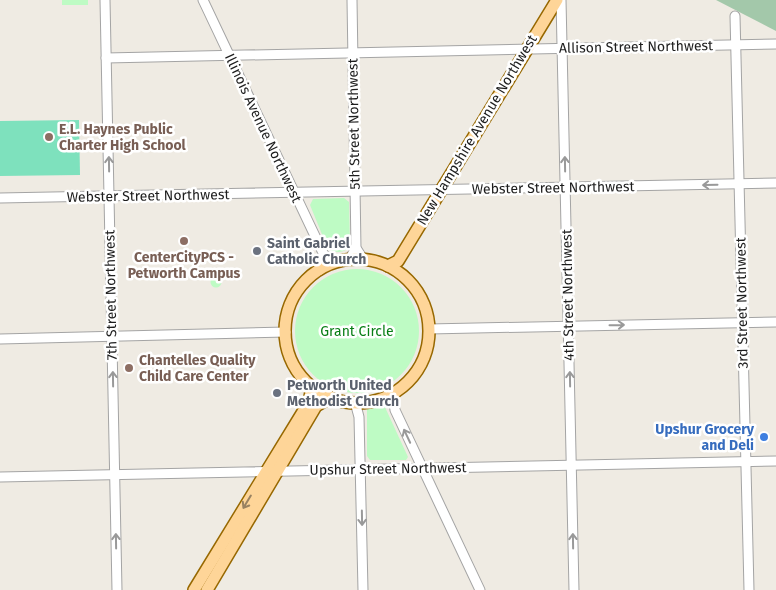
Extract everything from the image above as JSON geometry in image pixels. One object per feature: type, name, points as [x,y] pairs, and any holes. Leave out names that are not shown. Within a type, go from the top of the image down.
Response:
[{"type":"main road","name":"New Hampshire Avenue Northwest","points":[[393,264],[557,0]]},
{"type":"main road","points":[[363,260],[393,264],[415,288],[422,300],[429,329],[427,348],[420,366],[409,381],[394,393],[377,400],[355,402],[332,397],[312,387],[292,360],[286,332],[288,311],[295,296],[305,282],[320,270],[337,262],[363,260]]},
{"type":"main road","points":[[194,590],[309,402],[312,387]]},
{"type":"main road","points":[[207,590],[316,406],[332,397]]},
{"type":"street","name":"7th Street Northwest","points":[[106,0],[117,590]]},
{"type":"street","name":"Illinois Avenue Northwest","points":[[203,0],[324,255]]},
{"type":"street","name":"5th Street Northwest","points":[[352,0],[356,248],[363,260]]},
{"type":"street","name":"4th Street Northwest","points":[[561,0],[574,590]]},
{"type":"street","name":"3rd Street Northwest","points":[[736,16],[749,590]]},
{"type":"street","name":"Allison Street Northwest","points":[[106,58],[776,44]]},
{"type":"street","name":"Webster Street Northwest","points":[[0,198],[776,183]]},
{"type":"street","points":[[349,260],[356,248]]},
{"type":"street","points":[[320,270],[324,255],[337,262]]},
{"type":"street","points":[[429,329],[776,322]]},
{"type":"street","points":[[0,339],[286,332]]},
{"type":"street","points":[[394,393],[395,410],[480,590]]},
{"type":"street","points":[[355,402],[359,417],[363,590]]},
{"type":"street","name":"Upshur Street Northwest","points":[[0,477],[266,470],[776,461]]},
{"type":"green space","points":[[62,0],[88,0],[88,5],[62,5]]},
{"type":"green space","points":[[716,0],[776,0],[776,31]]},
{"type":"green space","points":[[79,120],[80,175],[0,176],[0,121]]},
{"type":"green space","points":[[344,198],[349,202],[350,245],[346,250],[337,252],[328,249],[310,205],[313,199]]},
{"type":"green space","name":"Grant Circle","points":[[357,269],[381,273],[401,287],[415,307],[419,331],[415,355],[401,375],[381,389],[357,393],[333,389],[313,375],[299,355],[295,331],[299,307],[313,287],[333,273]]},
{"type":"green space","points":[[216,276],[222,282],[216,288],[210,282]]},
{"type":"green space","points":[[384,405],[408,457],[406,460],[370,460],[367,456],[367,409]]},
{"type":"place","name":"E.L. Haynes Public Charter High School","points":[[49,137]]},
{"type":"place","name":"CenterCityPCS - Petworth Campus","points":[[184,241]]},
{"type":"place","name":"Saint Gabriel Catholic Church","points":[[257,251]]},
{"type":"place","name":"Chantelles Quality Child Care Center","points":[[129,368]]},
{"type":"place","name":"Petworth United Methodist Church","points":[[277,393]]},
{"type":"place","name":"Upshur Grocery and Deli","points":[[764,437]]}]
